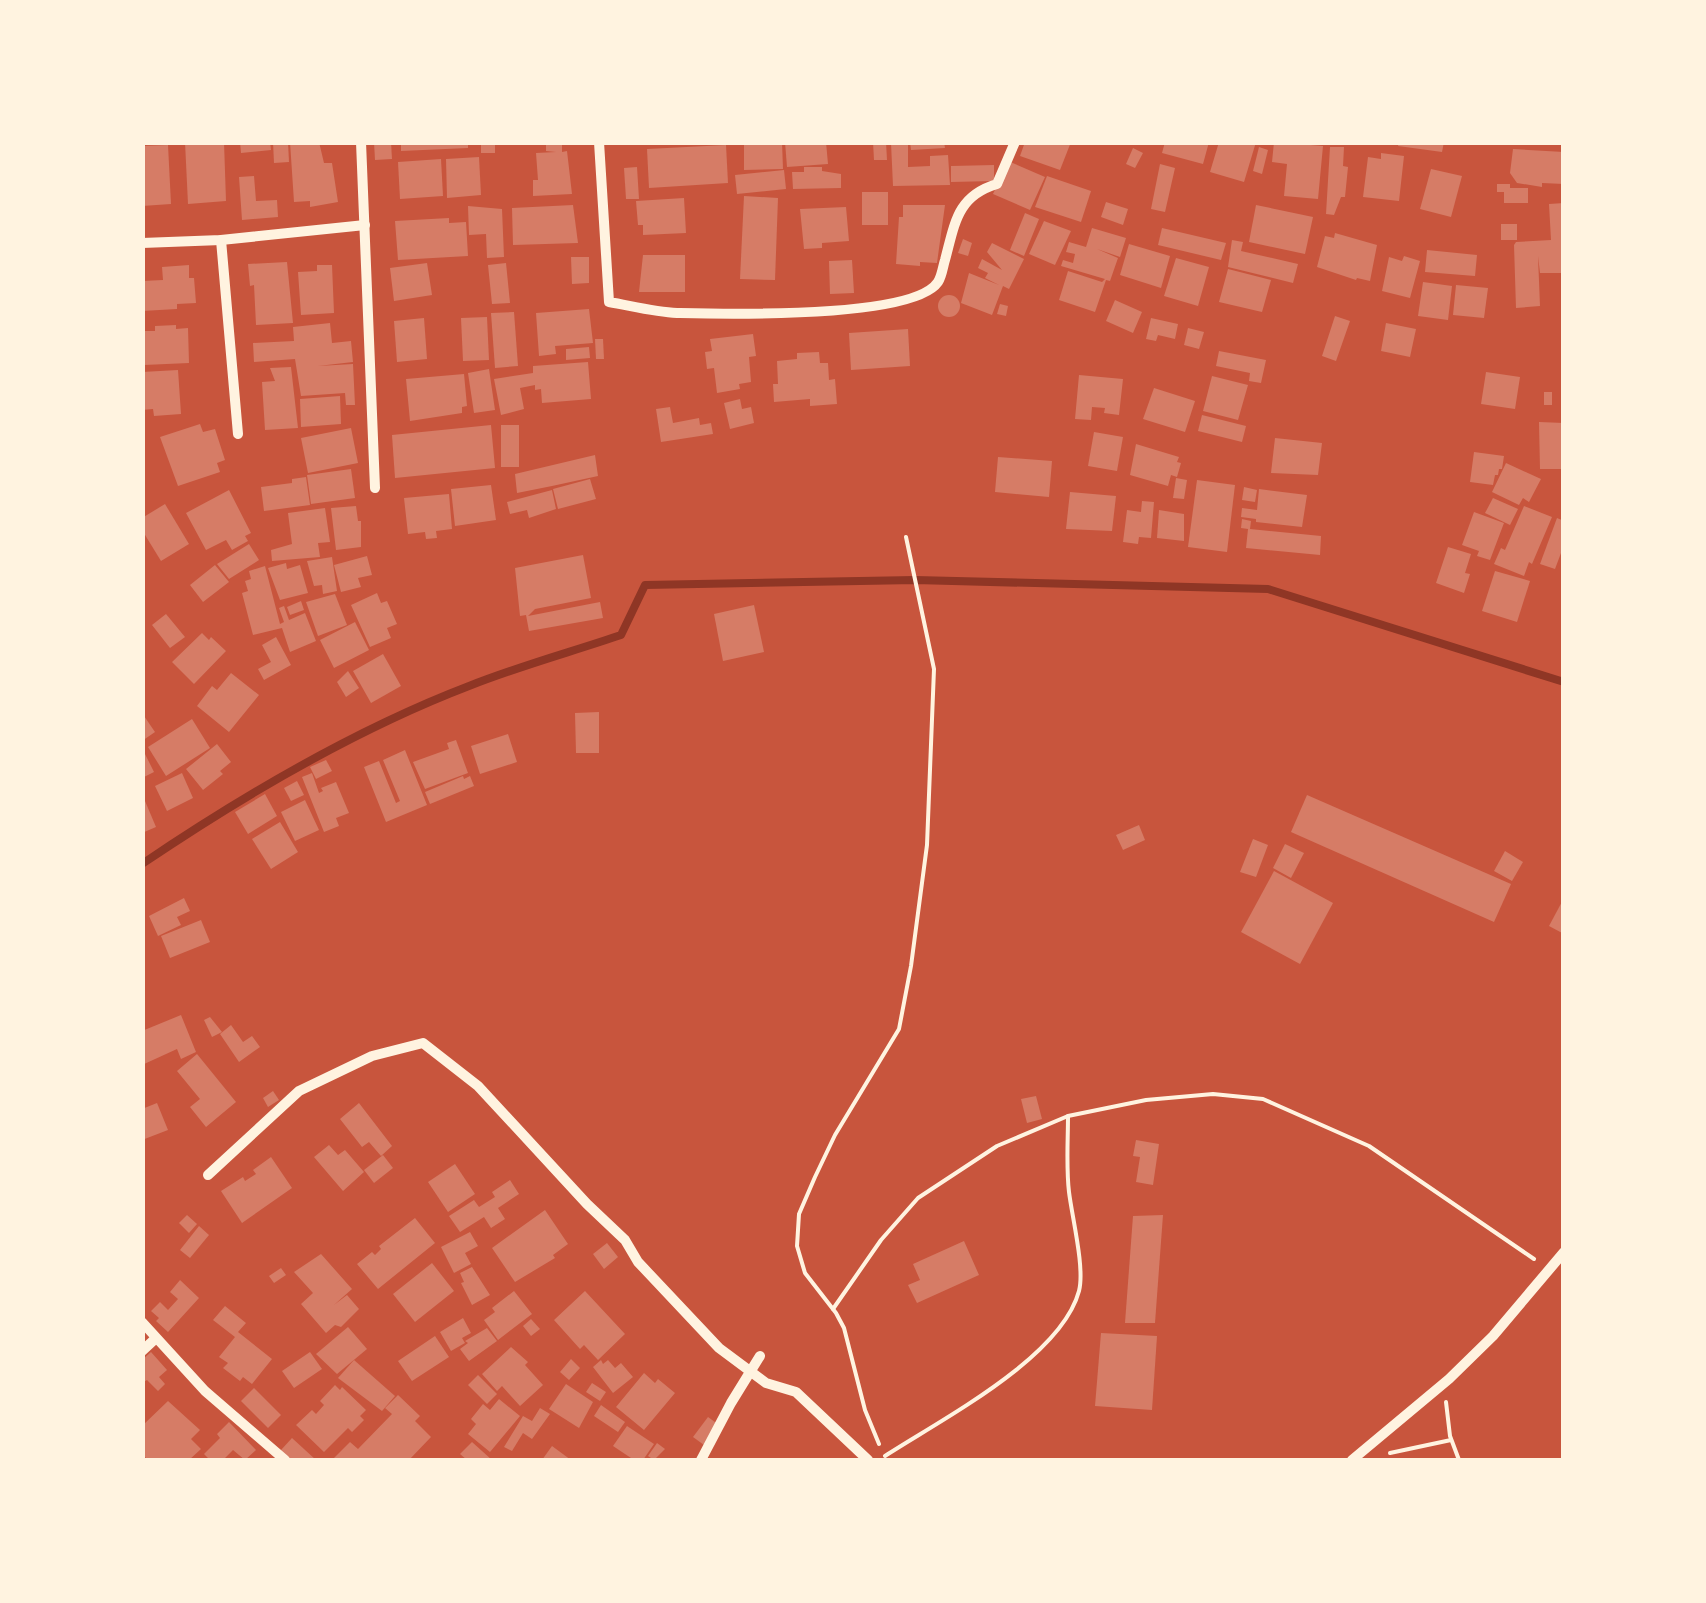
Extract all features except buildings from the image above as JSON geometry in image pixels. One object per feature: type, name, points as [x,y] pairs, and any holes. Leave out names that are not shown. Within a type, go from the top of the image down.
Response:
[{"type":"street","points":[[361,142],[375,488]]},
{"type":"street","points":[[600,142],[609,302],[674,313],[835,310],[922,296],[939,281],[965,201],[978,190],[996,184],[1014,142]]},
{"type":"street","points":[[142,243],[221,240],[364,225]]},
{"type":"street","points":[[221,240],[238,434]]},
{"type":"street","points":[[208,1176],[300,1091],[372,1056],[423,1043],[478,1086],[625,1240],[638,1262],[719,1348],[766,1383],[796,1392],[868,1460]]},
{"type":"street","points":[[1356,1458],[1494,1336],[1564,1252]]},
{"type":"street","points":[[142,1322],[204,1391],[285,1460]]},
{"type":"street","points":[[142,1351],[155,1339]]},
{"type":"street","points":[[702,1460],[760,1356]]},
{"type":"path","points":[[906,537],[934,669],[926,844],[899,1030],[835,1135],[799,1214],[797,1246],[805,1273],[844,1328],[865,1410],[888,1458],[1000,1382],[1051,1341],[1079,1290],[1068,1188],[1068,1116]]},
{"type":"path","points":[[832,1309],[881,1240],[918,1198],[997,1146],[1068,1116],[1146,1100],[1213,1094],[1263,1099],[1369,1146],[1550,1269]]},
{"type":"path","points":[[1448,1379],[1446,1403],[1460,1460]]},
{"type":"path","points":[[1356,1458],[1452,1440]]},
{"type":"waterway","points":[[142,864],[220,813],[342,743],[426,703],[621,635],[645,585],[915,580],[1268,589],[1564,682]]}]
